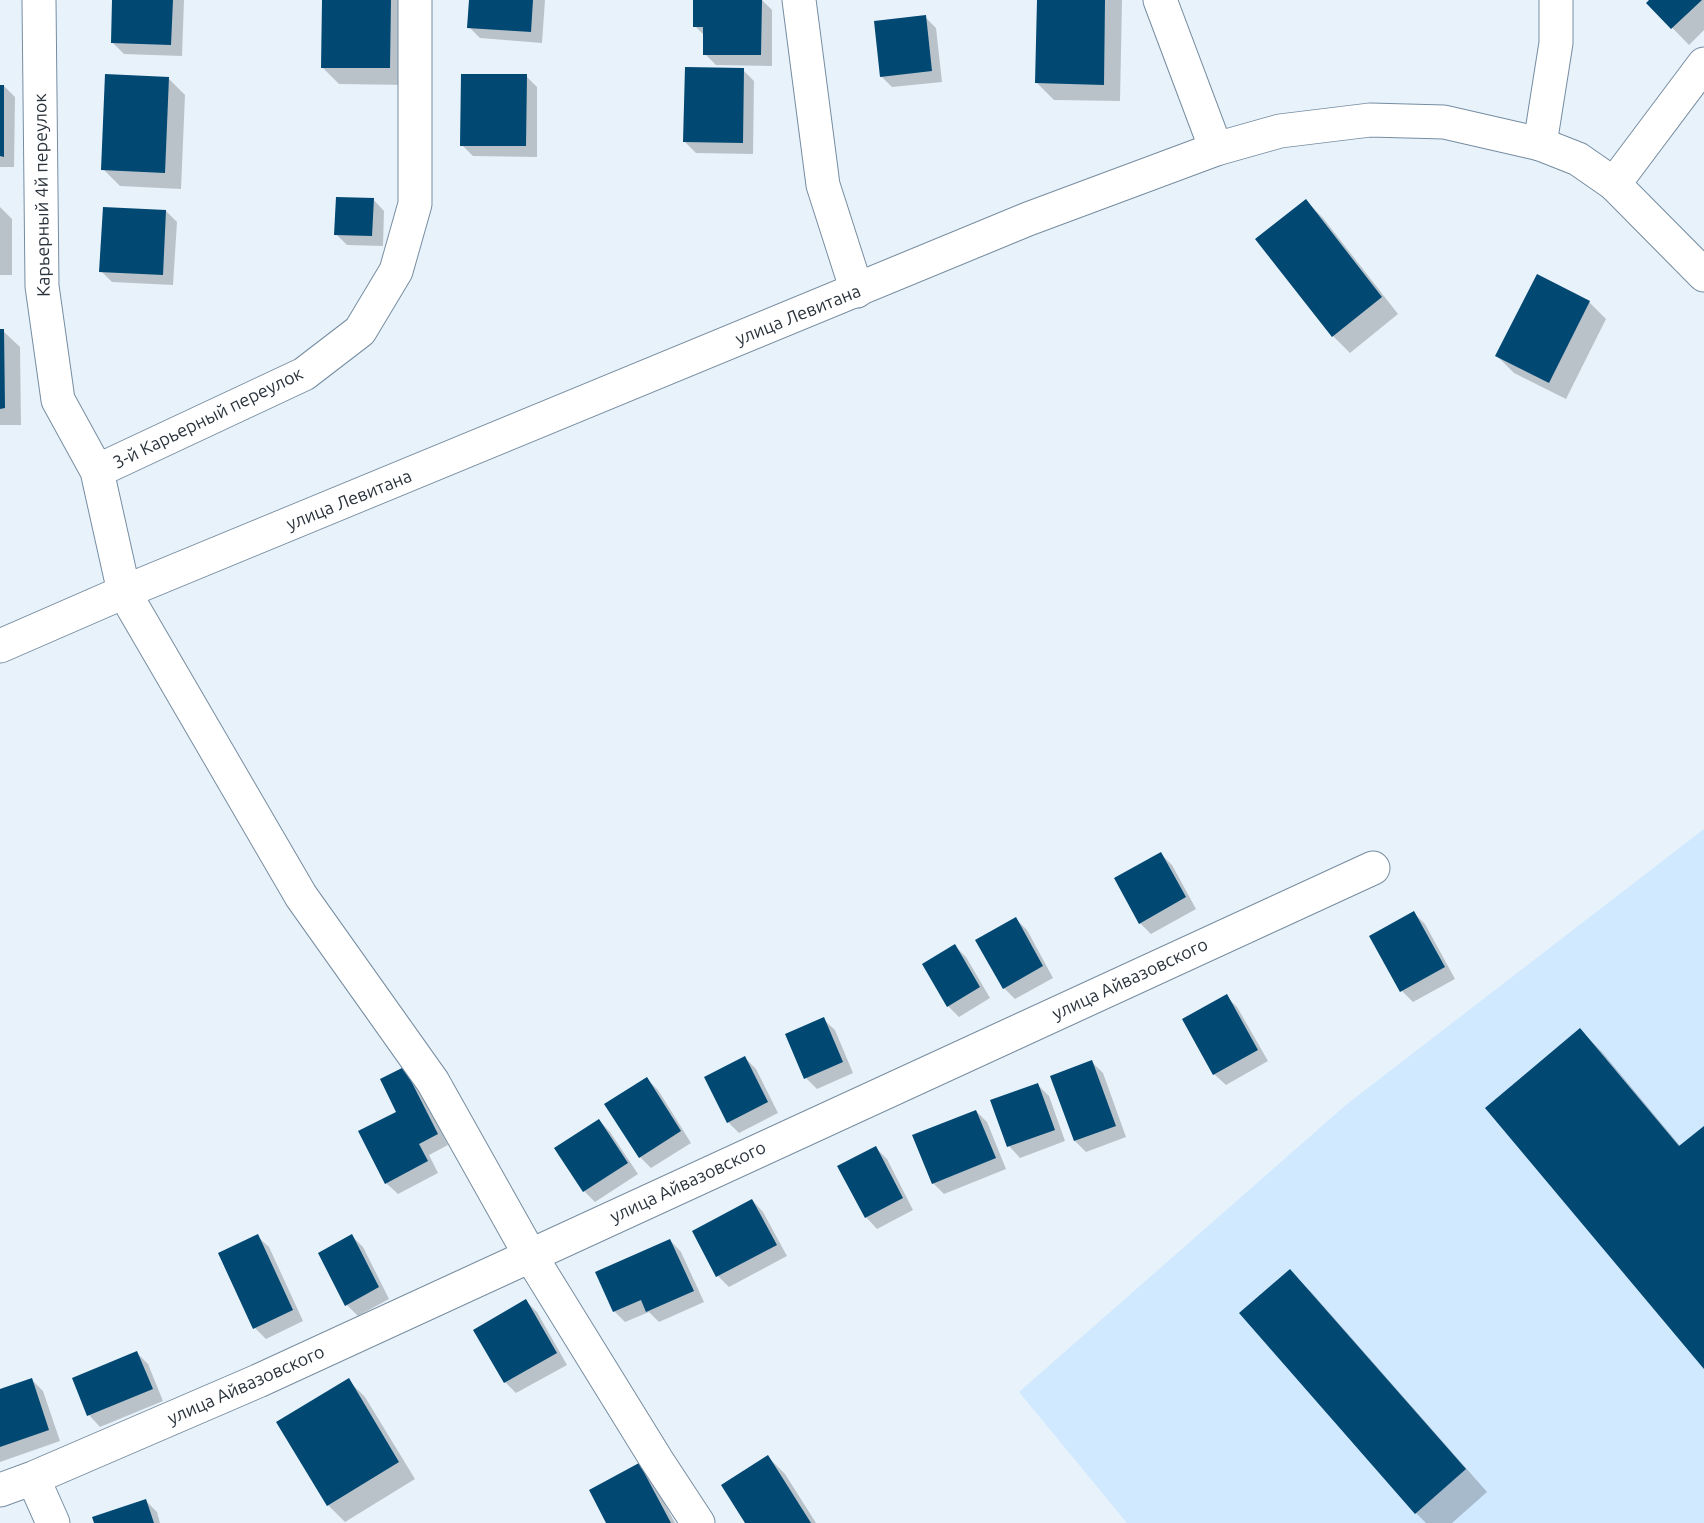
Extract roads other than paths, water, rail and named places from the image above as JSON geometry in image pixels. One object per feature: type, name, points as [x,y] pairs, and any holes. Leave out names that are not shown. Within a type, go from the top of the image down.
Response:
[{"type":"street","name":"Карьерный 4й переулок","points":[[39,0],[42,286],[58,400],[97,471],[124,592],[301,896],[433,1082],[530,1255],[698,1523]]},
{"type":"street","name":"3-й Карьерный переулок","points":[[97,471],[304,374],[360,331],[396,271],[415,204],[415,0]]},
{"type":"street","points":[[799,0],[823,185],[857,291]]},
{"type":"street","points":[[1160,0],[1216,149]]},
{"type":"street","points":[[1540,144],[1556,43],[1556,0]]},
{"type":"street","points":[[1614,184],[1704,64]]},
{"type":"street","name":"улица Левитана","points":[[0,646],[124,592],[1028,219],[1216,149],[1280,131],[1370,120],[1444,122],[1540,144],[1578,159],[1614,184],[1704,275]]},
{"type":"street","name":"улица Айвазовского","points":[[0,1490],[258,1381],[1373,868]]},
{"type":"street","points":[[33,1478],[53,1523]]}]
